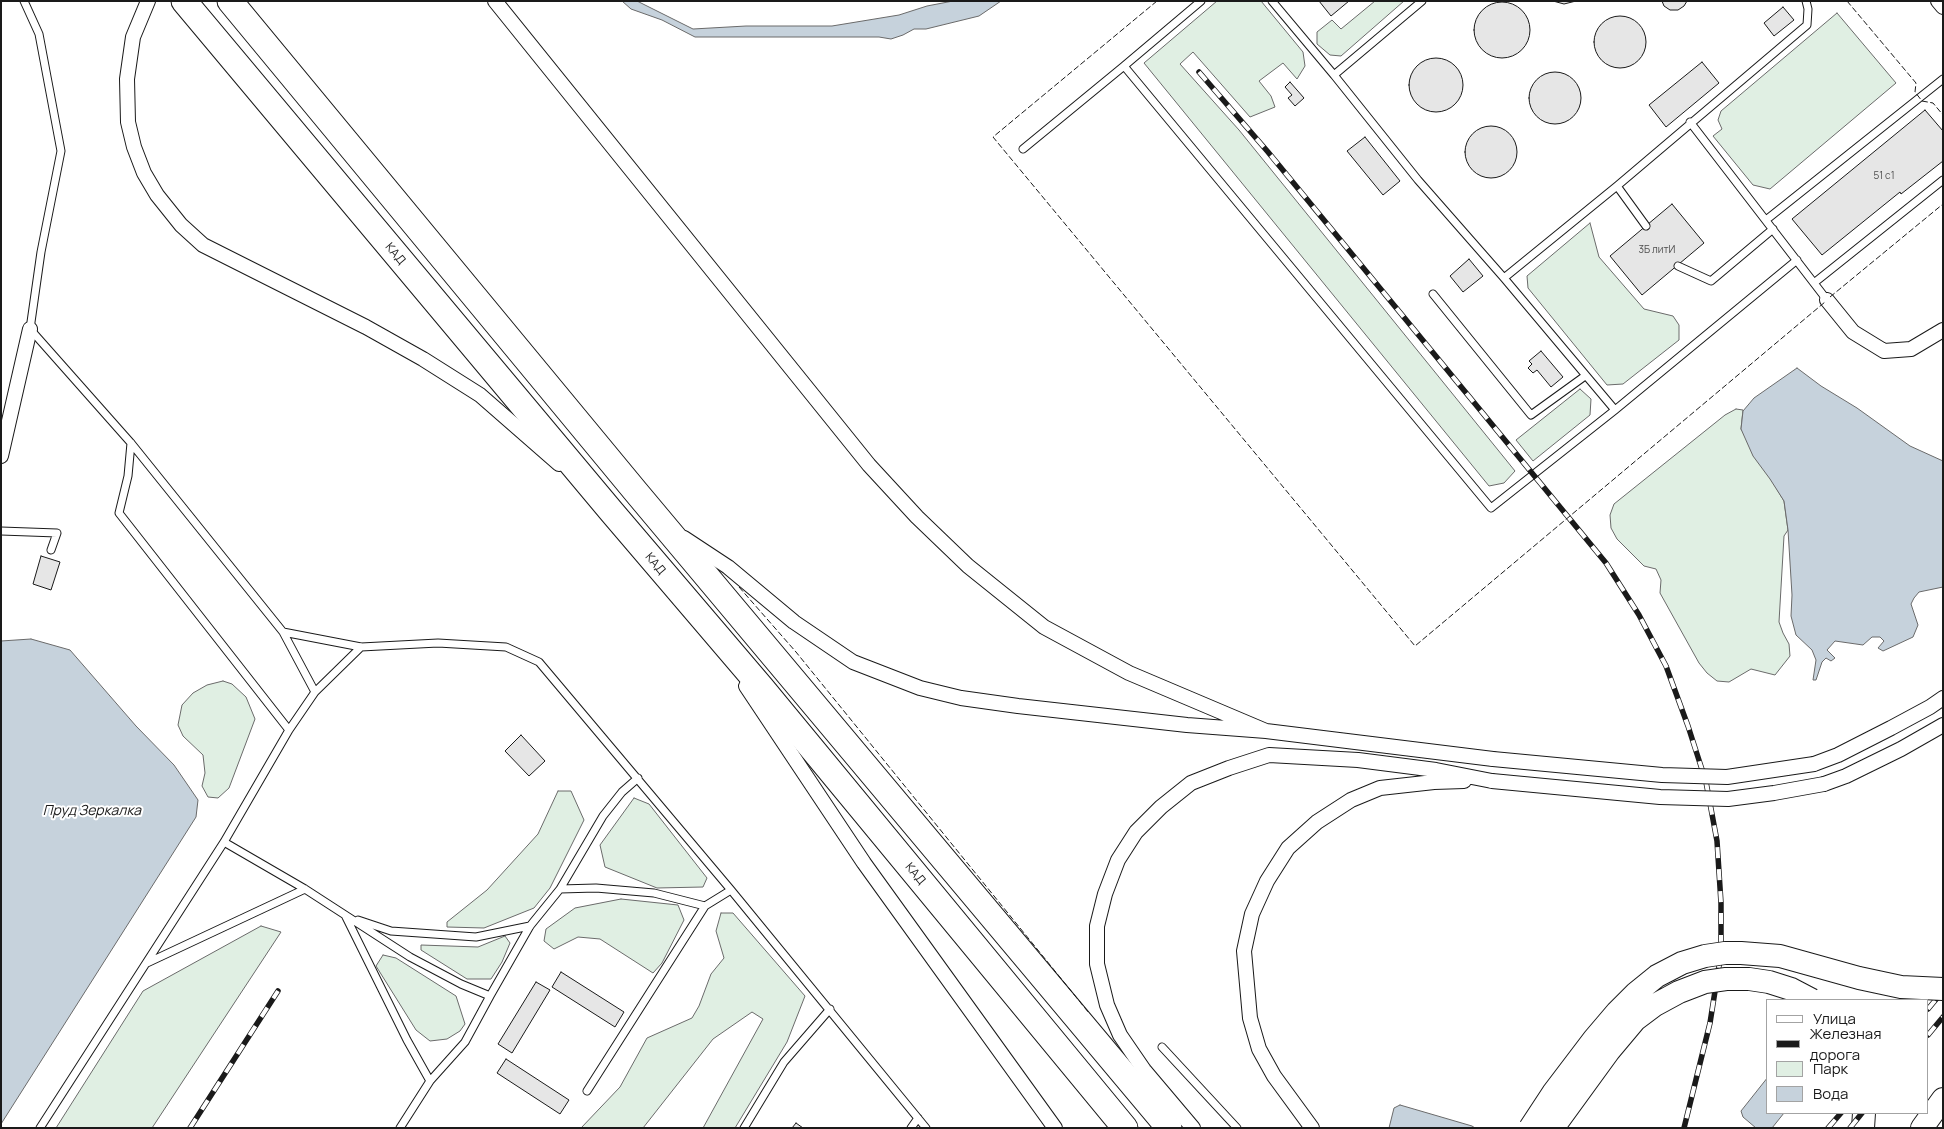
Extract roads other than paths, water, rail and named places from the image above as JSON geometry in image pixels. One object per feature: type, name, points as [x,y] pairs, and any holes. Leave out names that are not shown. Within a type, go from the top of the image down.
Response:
[{"type":"highway","name":"КАД","points":[[184,1],[611,511],[762,688],[1125,1128]]},
{"type":"highway","points":[[230,1],[664,526],[1168,1128]]},
{"type":"main road","points":[[1530,1128],[1582,1054],[1617,1012],[1657,976],[1682,963],[1705,956],[1741,953],[1770,956],[1902,987],[1943,989]]},
{"type":"main road","points":[[1553,1128],[1609,1051],[1635,1020],[1655,1005],[1679,992],[1705,982],[1726,979],[1749,979],[1769,982],[1791,989],[1810,999]]},
{"type":"main road","points":[[1922,1128],[1943,1099]]},
{"type":"main road","points":[[1863,1128],[1864,1114]]},
{"type":"street","points":[[148,1],[133,37],[127,79],[128,122],[134,147],[144,173],[157,195],[181,225],[203,245],[366,327],[423,359],[480,395],[611,511]]},
{"type":"street","points":[[495,1],[870,465],[917,517],[968,566],[1044,627],[1130,673],[1266,731]]},
{"type":"street","points":[[1938,1],[1943,7]]},
{"type":"street","points":[[1827,300],[1853,332],[1884,351],[1911,349],[1943,330]]},
{"type":"street","points":[[1,456],[30,329]]},
{"type":"street","points":[[664,526],[728,567],[794,622],[853,662],[920,688],[961,698],[1018,706],[1187,725],[1266,731],[1493,759],[1662,775],[1718,776],[1771,772],[1814,764],[1838,755],[1891,728],[1943,698]]},
{"type":"street","points":[[702,618],[864,863],[1055,1128]]},
{"type":"street","points":[[1193,1128],[1144,1070],[1120,1035],[1107,1005],[1097,964],[1097,926],[1104,894],[1118,860],[1136,832],[1161,807],[1191,783],[1229,768],[1269,756],[1358,760],[1436,770],[1492,781],[1660,797],[1728,799],[1824,784],[1870,765],[1943,725]]},
{"type":"street","points":[[1312,1128],[1274,1076],[1259,1049],[1250,1018],[1244,951],[1252,914],[1267,881],[1288,848],[1317,822],[1351,800],[1380,788],[1434,782],[1492,781]]},
{"type":"lane","points":[[24,1],[39,34],[61,151],[41,252],[30,329],[131,444],[283,632],[315,692]]},
{"type":"lane","points":[[1022,149],[1201,1]]},
{"type":"lane","points":[[1272,1],[1418,180],[1504,278],[1614,410]]},
{"type":"lane","points":[[1334,75],[1422,1]]},
{"type":"lane","points":[[1504,278],[1617,186],[1690,122],[1807,25],[1808,9],[1806,1]]},
{"type":"lane","points":[[1124,66],[1491,508],[1797,260]]},
{"type":"lane","points":[[1766,220],[1943,79]]},
{"type":"lane","points":[[1690,122],[1827,300]]},
{"type":"lane","points":[[1814,283],[1943,180]]},
{"type":"lane","points":[[1617,186],[1646,226]]},
{"type":"lane","points":[[1678,266],[1711,281],[1773,229]]},
{"type":"lane","points":[[1433,294],[1531,415],[1585,376]]},
{"type":"lane","points":[[131,444],[128,476],[119,513],[288,730]]},
{"type":"lane","points":[[1,531],[57,533],[52,550]]},
{"type":"lane","points":[[283,632],[361,648],[438,643],[506,647],[539,662],[830,1008],[926,1128]]},
{"type":"lane","points":[[40,1128],[224,842],[288,730],[315,692],[361,648]]},
{"type":"lane","points":[[400,1128],[430,1082],[465,1042],[530,926],[560,889],[603,816],[622,792],[638,778]]},
{"type":"lane","points":[[224,842],[305,889],[410,956],[461,984],[490,996]]},
{"type":"lane","points":[[560,889],[596,888],[654,893],[706,906]]},
{"type":"lane","points":[[146,963],[305,889]]},
{"type":"lane","points":[[586,1091],[706,906],[731,890]]},
{"type":"lane","points":[[345,915],[391,931],[476,937],[530,926]]},
{"type":"lane","points":[[345,915],[430,1082]]},
{"type":"lane","points":[[744,1128],[784,1062],[830,1008]]},
{"type":"lane","points":[[1162,1047],[1237,1128]]},
{"type":"lane","points":[[911,1128],[918,1118]]},
{"type":"water","points":[[622,1],[637,1],[693,29],[746,26],[832,26],[899,15],[927,6],[953,1],[1001,1],[979,16],[926,29],[914,29],[891,39],[879,37],[695,37],[662,20],[631,9]]},
{"type":"water","points":[[1797,368],[1910,446],[1943,461],[1943,587],[1919,592],[1914,598],[1911,604],[1918,625],[1913,637],[1883,651],[1878,648],[1884,641],[1880,637],[1872,637],[1863,645],[1835,641],[1827,650],[1835,658],[1831,661],[1826,658],[1822,662],[1816,680],[1813,680],[1816,660],[1812,650],[1796,635],[1791,616],[1792,595],[1788,530],[1784,501],[1753,456],[1741,429],[1743,411],[1754,398]]},
{"type":"water","name":"Пруд Зеркалка","points":[[31,639],[70,650],[136,726],[174,765],[198,800],[196,817],[1,1124],[1,641]]},
{"type":"water","points":[[1766,1080],[1766,1114],[1783,1114],[1772,1128],[1756,1128],[1743,1117],[1741,1111]]},
{"type":"water","points":[[1400,1105],[1475,1128],[1389,1128],[1394,1108]]},
{"type":"railway","points":[[1199,72],[1268,152],[1606,563],[1639,615],[1666,666],[1706,782],[1717,841],[1721,903],[1721,953],[1710,1023],[1684,1128]]},
{"type":"railway","points":[[190,1128],[278,991]]},
{"type":"railway","points":[[1929,1008],[1943,991]]},
{"type":"railway","points":[[1929,1034],[1943,1017]]},
{"type":"railway","points":[[1828,1128],[1840,1114]]},
{"type":"railway","points":[[1850,1128],[1861,1114]]}]
